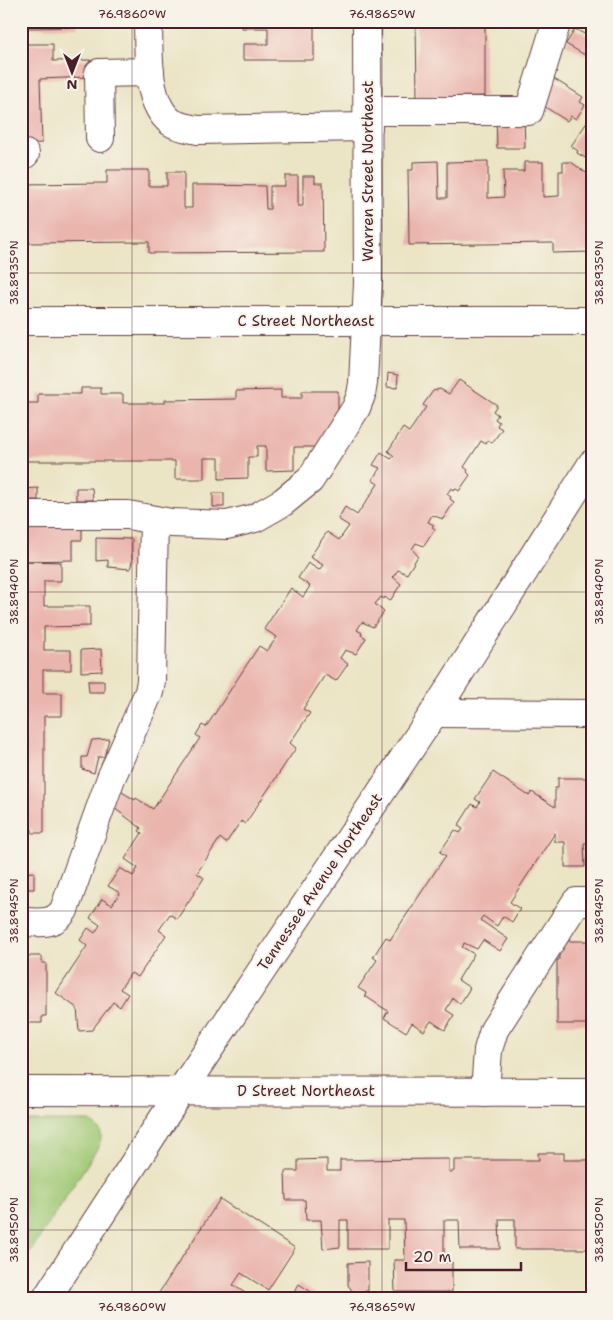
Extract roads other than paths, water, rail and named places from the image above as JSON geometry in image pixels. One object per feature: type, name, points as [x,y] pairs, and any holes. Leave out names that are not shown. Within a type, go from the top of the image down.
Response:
[{"type":"street","points":[[148,21],[150,72],[153,91],[165,116],[173,123],[198,130],[529,110],[557,21]]},
{"type":"street","name":"Warren Street Northeast","points":[[21,515],[128,515],[171,523],[227,524],[255,518],[283,502],[310,480],[356,408],[361,395],[367,321],[368,21]]},
{"type":"street","points":[[100,138],[99,73],[150,72]]},
{"type":"street","name":"C Street Northeast","points":[[21,321],[592,321]]},
{"type":"street","name":"Tennessee Avenue Northeast","points":[[46,1299],[181,1091],[434,713],[592,464]]},
{"type":"street","points":[[21,922],[52,921],[60,918],[111,778],[149,692],[151,681],[154,520]]},
{"type":"street","points":[[434,713],[592,714]]},
{"type":"street","points":[[485,1092],[488,1050],[494,1030],[576,902],[592,902]]},
{"type":"street","name":"D Street Northeast","points":[[21,1091],[592,1092]]}]
